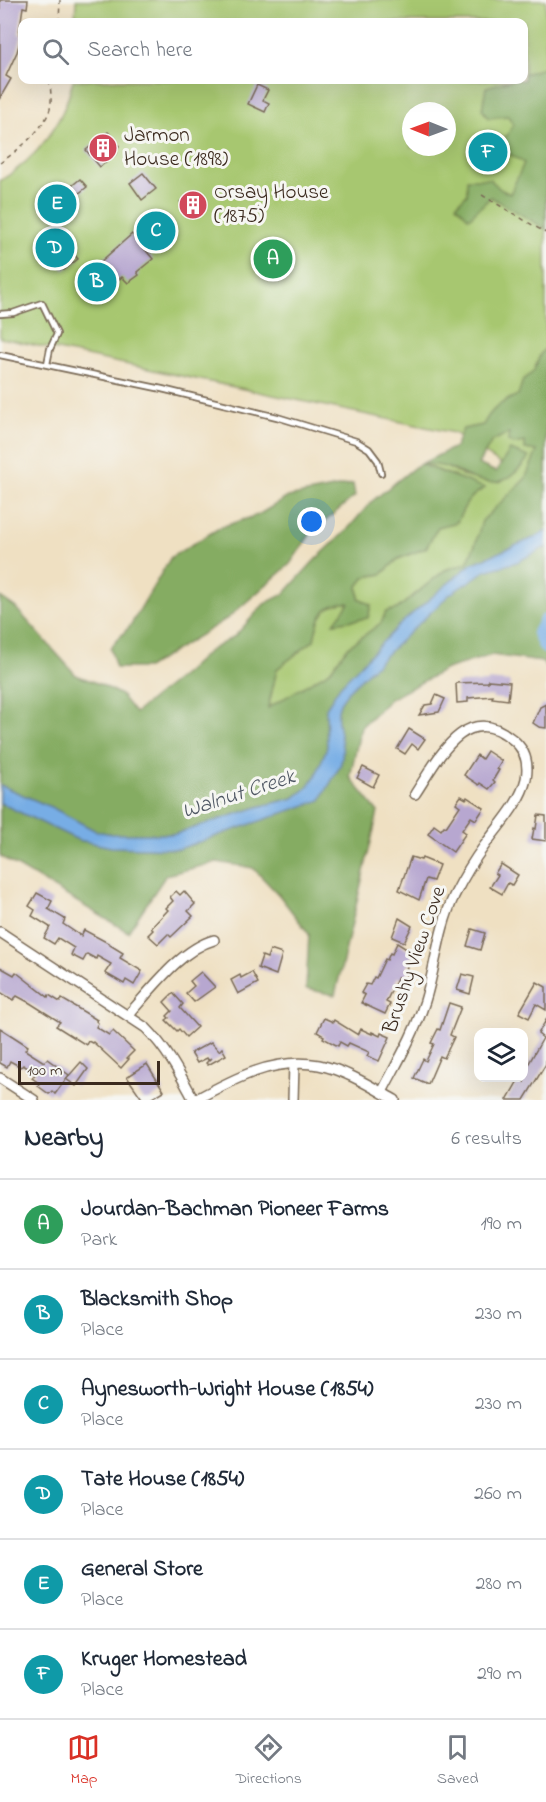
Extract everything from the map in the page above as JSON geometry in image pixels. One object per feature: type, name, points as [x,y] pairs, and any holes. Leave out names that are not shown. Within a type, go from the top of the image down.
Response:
[{"type":"street","name":"Brushy View Cove","points":[[382,1092],[422,1010],[440,935],[455,894],[524,786],[527,768],[525,755],[515,741],[496,729],[471,728],[452,741],[415,794]]},
{"type":"street","points":[[0,932],[146,1028],[162,1044],[194,1100],[244,1075],[294,1064],[330,1068],[395,1100]]},
{"type":"street","points":[[128,1015],[188,953],[214,940]]},
{"type":"street","points":[[293,1100],[294,1064]]},
{"type":"street","points":[[0,1078],[34,1100]]},
{"type":"lane","points":[[0,314],[13,313],[42,303],[57,334],[50,349],[47,364]]},
{"type":"lane","points":[[0,355],[277,417],[356,441],[369,449],[378,461],[381,473]]},
{"type":"path","points":[[59,18],[60,0]]},
{"type":"path","points":[[0,163],[41,125],[49,112],[50,84]]},
{"type":"path","points":[[482,195],[546,233]]},
{"type":"green space","points":[[76,0],[546,0],[546,489],[475,545],[467,563],[445,570],[397,609],[386,612],[381,623],[347,648],[330,671],[268,709],[277,669],[314,640],[324,612],[334,605],[350,602],[335,623],[371,605],[359,598],[358,586],[365,577],[382,574],[398,559],[426,548],[438,526],[457,522],[474,494],[484,488],[425,465],[437,464],[470,478],[486,478],[514,473],[454,433],[0,338],[0,181],[26,162],[37,150],[56,125],[72,84],[528,84],[528,18],[75,18]]},
{"type":"green space","points":[[546,67],[546,229],[491,197],[469,218],[456,205],[467,194],[467,179],[490,179],[500,189],[510,194],[524,163],[490,142],[507,136],[513,124],[508,116],[488,118],[482,109],[486,87],[497,84],[528,84],[528,73]]},
{"type":"green space","points":[[546,348],[546,667],[542,662],[492,655],[446,669],[390,699],[361,727],[350,777],[378,812],[335,995],[306,989],[309,934],[279,895],[253,868],[217,862],[166,875],[128,932],[0,856],[0,597],[15,607],[76,675],[121,695],[135,713],[209,651],[235,636],[264,604],[284,594],[347,530],[371,502],[415,467],[455,447],[463,429],[483,425],[497,407],[518,395],[523,380],[533,372],[541,353]],"holes":[[[509,433],[508,441],[514,444],[525,442],[525,449],[537,451],[525,479],[482,521],[467,563],[445,570],[397,609],[386,612],[381,623],[347,648],[330,671],[268,708],[277,669],[314,640],[324,612],[334,605],[349,603],[334,623],[368,618],[371,605],[359,598],[358,586],[365,577],[382,574],[398,559],[426,548],[438,527],[457,522],[468,502],[485,488],[423,465],[446,467],[479,481],[496,482],[510,477],[529,457],[510,450],[496,472],[478,464],[492,441]]]},
{"type":"green space","points":[[353,484],[355,496],[311,533],[290,564],[228,618],[147,668],[116,668],[110,648],[130,626],[171,557],[221,527],[258,515],[288,497]]},
{"type":"water","points":[[546,531],[546,547],[517,562],[485,571],[449,595],[348,691],[338,710],[342,748],[341,763],[321,800],[179,849],[111,847],[78,840],[0,803],[0,785],[53,808],[96,831],[112,834],[175,834],[261,806],[294,798],[307,788],[316,775],[327,747],[326,708],[340,686],[399,625],[471,564]]},
{"type":"building","points":[[0,0],[28,0],[27,8],[23,7],[21,18],[18,18],[18,49],[6,76],[11,79],[0,98]]},
{"type":"building","points":[[257,85],[268,90],[263,100],[269,103],[265,112],[248,104]]},
{"type":"building","name":"Jarmon House (1898)","points":[[108,132],[119,146],[114,150],[117,153],[100,167],[86,150]]},
{"type":"building","points":[[143,173],[156,189],[142,200],[130,183]]},
{"type":"building","points":[[80,179],[87,187],[64,205],[65,207],[59,212],[44,195],[51,189],[58,197]]},
{"type":"building","name":"Orsay House (1875)","points":[[194,191],[206,207],[197,214],[192,208],[188,212],[180,202]]},
{"type":"building","points":[[159,221],[166,230],[144,248],[153,259],[137,272],[139,275],[128,283],[122,277],[97,297],[82,278],[132,234],[137,239]]},
{"type":"building","points":[[59,237],[78,259],[64,270],[54,257],[51,259],[44,249]]},
{"type":"building","points":[[488,680],[510,682],[508,700],[492,698],[493,696],[468,698],[468,702],[457,703],[456,683],[488,682]]},
{"type":"building","points":[[436,695],[445,699],[439,712],[419,715],[425,705],[432,704]]},
{"type":"building","points":[[546,704],[546,728],[539,727],[533,723],[540,707]]},
{"type":"building","points":[[409,729],[425,739],[418,749],[412,744],[405,754],[397,749]]},
{"type":"building","points":[[487,751],[502,761],[493,780],[495,782],[489,789],[464,775],[477,755],[482,759]]},
{"type":"building","points":[[363,767],[379,775],[373,787],[357,778]]},
{"type":"building","points":[[461,796],[466,799],[467,797],[484,808],[476,820],[471,817],[462,830],[466,833],[453,852],[428,834],[434,825],[441,830],[444,826],[446,827],[460,806],[456,803]]},
{"type":"building","points":[[538,815],[546,816],[546,841],[532,839]]},
{"type":"building","points":[[411,857],[421,860],[422,858],[439,865],[433,881],[426,879],[419,900],[399,890]]},
{"type":"building","points":[[501,864],[518,875],[512,885],[508,883],[502,894],[490,887],[498,875],[495,873]]},
{"type":"building","points":[[176,891],[180,895],[184,891],[195,904],[188,911],[193,916],[171,937],[168,934],[158,944],[148,935],[153,930],[151,928],[168,910],[166,908],[173,901],[170,897]]},
{"type":"building","points":[[37,893],[52,901],[48,909],[65,919],[63,924],[81,936],[84,930],[110,944],[123,953],[120,958],[142,971],[134,985],[126,980],[124,984],[105,973],[111,964],[97,956],[96,959],[87,954],[83,961],[71,955],[74,948],[58,938],[54,944],[44,938],[50,927],[32,916],[35,910],[29,906]]},
{"type":"building","points":[[399,918],[412,926],[404,942],[392,937]]},
{"type":"building","points":[[472,929],[485,933],[480,950],[467,946]]},
{"type":"building","points":[[397,943],[413,953],[404,980],[398,977],[386,1002],[390,1004],[385,1014],[361,1003],[365,995],[361,993],[366,984],[370,985],[374,977],[376,978],[385,959],[387,960],[390,953],[392,954]]},
{"type":"building","points":[[270,950],[282,954],[276,975],[258,968],[262,956],[267,958]]},
{"type":"building","points":[[0,967],[14,975],[16,972],[48,997],[49,995],[60,1002],[62,999],[97,1020],[96,1027],[109,1035],[113,1031],[134,1051],[127,1058],[129,1059],[121,1068],[93,1042],[88,1041],[86,1045],[56,1026],[60,1022],[30,1003],[17,996],[13,1000],[0,992]]},
{"type":"building","points":[[201,972],[215,987],[194,1002],[186,993],[194,986],[190,981]]},
{"type":"building","points":[[252,972],[258,983],[238,994],[231,980]]},
{"type":"building","points":[[462,974],[474,977],[470,994],[457,990]]},
{"type":"building","points":[[537,982],[546,987],[546,1010],[536,1004],[529,1018],[519,1013]]},
{"type":"building","points":[[173,993],[183,1004],[180,1008],[197,1027],[186,1037],[166,1020],[172,1011],[164,1002]]},
{"type":"building","points":[[449,1003],[461,1007],[450,1035],[454,1037],[444,1058],[440,1056],[428,1084],[414,1078],[423,1059],[426,1061],[434,1044],[431,1043],[438,1029],[440,1030]]},
{"type":"building","points":[[324,1018],[333,1022],[334,1020],[358,1035],[361,1029],[372,1034],[372,1032],[380,1036],[381,1033],[390,1037],[379,1061],[367,1056],[369,1052],[349,1043],[347,1046],[340,1042],[338,1046],[323,1038],[324,1036],[317,1032]]},
{"type":"building","points":[[546,1020],[546,1064],[524,1100],[507,1100],[517,1082],[528,1082],[528,1065],[543,1038],[538,1034]]},
{"type":"building","points":[[0,1028],[28,1046],[25,1050],[44,1062],[47,1059],[69,1075],[55,1094],[52,1091],[49,1094],[38,1086],[39,1083],[32,1078],[36,1073],[23,1065],[21,1067],[10,1061],[7,1067],[0,1063]]},
{"type":"building","points":[[211,1042],[219,1051],[222,1048],[226,1055],[208,1065],[206,1063],[211,1058],[197,1063],[191,1053]]},
{"type":"building","points":[[81,1062],[88,1069],[76,1086],[66,1079]]},
{"type":"building","points":[[147,1064],[164,1091],[149,1100],[143,1100],[127,1077]]},
{"type":"waterway","points":[[546,622],[540,633],[546,646]]},
{"type":"place","name":"Jarmon House (1898)","points":[[103,148]]},
{"type":"place","name":"Kruger Homestead","points":[[488,152]]},
{"type":"place","name":"General Store","points":[[57,204]]},
{"type":"place","name":"Orsay House (1875)","points":[[193,205]]},
{"type":"place","name":"Aynesworth-Wright House (1854)","points":[[156,231]]},
{"type":"place","name":"Tate House (1854)","points":[[55,248]]},
{"type":"place","name":"Jourdan-Bachman Pioneer Farms","points":[[273,259]]},
{"type":"place","name":"Blacksmith Shop","points":[[97,282]]},
{"type":"water label","name":"Walnut Creek","points":[[239,795]]}]
